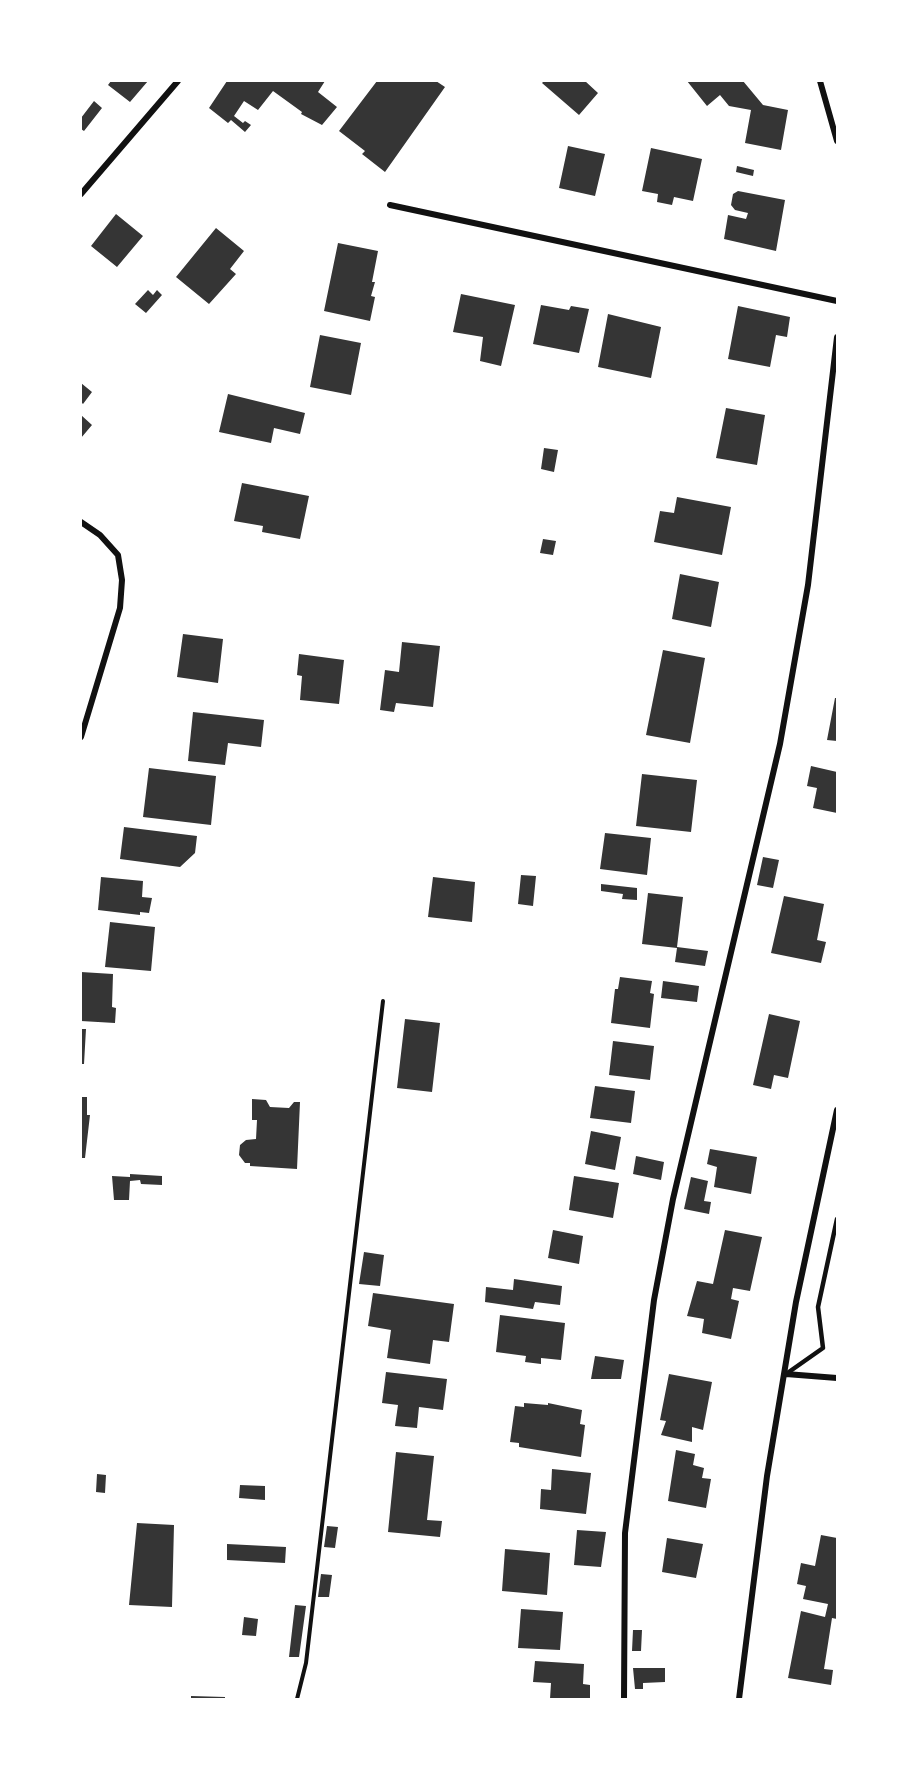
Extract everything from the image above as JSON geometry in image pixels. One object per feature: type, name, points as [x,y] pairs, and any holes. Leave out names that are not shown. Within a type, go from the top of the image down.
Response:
[{"type":"street","points":[[81,194],[178,81]]},
{"type":"street","points":[[820,81],[837,141]]},
{"type":"street","points":[[390,205],[837,301]]},
{"type":"street","points":[[624,1699],[625,1533],[654,1300],[673,1198],[780,744],[808,585],[836,370],[837,337]]},
{"type":"street","points":[[81,522],[100,535],[118,555],[122,580],[120,608],[81,737]]},
{"type":"street","points":[[739,1699],[767,1476],[786,1374],[796,1302],[837,1110]]},
{"type":"street","points":[[786,1374],[837,1378]]},
{"type":"lane","points":[[786,1374],[823,1348],[818,1307],[837,1219]]},
{"type":"path","points":[[297,1699],[308,1651],[383,1001]]},
{"type":"building","points":[[111,81],[148,81],[130,102],[108,85]]},
{"type":"building","points":[[227,81],[325,81],[318,92],[337,107],[322,125],[301,114],[302,112],[273,91],[258,110],[244,101],[234,116],[243,123],[245,121],[251,125],[245,132],[231,120],[228,123],[209,108]]},
{"type":"building","points":[[377,81],[436,81],[445,87],[385,172],[362,154],[365,151],[339,131]]},
{"type":"building","points":[[544,81],[585,81],[598,93],[579,115],[542,83]]},
{"type":"building","points":[[687,81],[743,81],[763,105],[788,110],[781,150],[745,143],[751,110],[729,106],[720,95],[707,106]]},
{"type":"building","points":[[94,101],[102,108],[84,131],[81,129],[81,118]]},
{"type":"building","points":[[568,146],[605,154],[595,196],[559,188]]},
{"type":"building","points":[[651,148],[702,159],[693,201],[674,197],[672,205],[657,202],[658,194],[642,191]]},
{"type":"building","points":[[737,166],[754,170],[753,176],[736,172]]},
{"type":"building","points":[[738,191],[785,200],[776,251],[724,239],[728,215],[746,219],[748,213],[735,210],[731,205],[733,194]]},
{"type":"building","points":[[116,214],[143,236],[117,267],[91,246]]},
{"type":"building","points":[[216,228],[244,251],[230,269],[236,274],[209,304],[176,277]]},
{"type":"building","points":[[338,243],[378,251],[372,282],[375,282],[371,296],[375,297],[370,321],[324,311]]},
{"type":"building","points":[[148,290],[153,295],[157,290],[162,295],[146,313],[135,304]]},
{"type":"building","points":[[461,294],[515,305],[501,366],[480,361],[483,337],[453,332]]},
{"type":"building","points":[[541,305],[569,310],[571,306],[589,309],[579,353],[533,344]]},
{"type":"building","points":[[738,306],[790,317],[787,337],[776,335],[770,367],[728,359]]},
{"type":"building","points":[[608,314],[661,327],[651,378],[598,367]]},
{"type":"building","points":[[320,335],[361,343],[351,395],[310,387]]},
{"type":"building","points":[[81,383],[92,392],[83,404],[81,402]]},
{"type":"building","points":[[228,394],[305,413],[300,434],[274,428],[271,443],[219,432]]},
{"type":"building","points":[[726,408],[765,415],[757,465],[716,458]]},
{"type":"building","points":[[81,415],[92,425],[81,438]]},
{"type":"building","points":[[544,448],[558,450],[554,472],[541,469]]},
{"type":"building","points":[[242,483],[309,496],[300,539],[262,532],[263,526],[234,521]]},
{"type":"building","points":[[677,497],[731,507],[722,555],[654,542],[660,511],[674,513]]},
{"type":"building","points":[[543,539],[556,541],[553,555],[540,553]]},
{"type":"building","points":[[680,574],[719,582],[711,627],[672,619]]},
{"type":"building","points":[[183,634],[223,639],[218,683],[177,677]]},
{"type":"building","points":[[402,642],[440,646],[433,707],[396,703],[394,712],[380,710],[385,670],[399,672]]},
{"type":"building","points":[[663,650],[705,658],[690,743],[646,735]]},
{"type":"building","points":[[299,654],[344,660],[339,704],[300,700],[302,676],[297,675]]},
{"type":"building","points":[[835,698],[837,698],[837,741],[827,740]]},
{"type":"building","points":[[193,712],[264,720],[261,747],[228,743],[225,765],[188,761]]},
{"type":"building","points":[[811,766],[837,772],[837,813],[813,808],[817,788],[807,786]]},
{"type":"building","points":[[149,768],[216,776],[211,825],[143,817]]},
{"type":"building","points":[[642,774],[697,780],[691,832],[636,826]]},
{"type":"building","points":[[124,827],[197,836],[195,853],[180,867],[120,859]]},
{"type":"building","points":[[605,833],[651,838],[647,875],[600,869]]},
{"type":"building","points":[[763,857],[779,860],[773,888],[757,885]]},
{"type":"building","points":[[521,875],[536,876],[533,906],[518,904]]},
{"type":"building","points":[[101,877],[143,881],[142,897],[152,898],[149,913],[140,912],[140,915],[98,910]]},
{"type":"building","points":[[433,877],[475,882],[472,922],[428,917]]},
{"type":"building","points":[[601,884],[637,888],[637,900],[622,899],[623,894],[601,891]]},
{"type":"building","points":[[648,893],[683,897],[677,947],[708,951],[705,966],[675,962],[677,948],[642,944]]},
{"type":"building","points":[[784,896],[824,904],[817,940],[826,942],[821,963],[771,953]]},
{"type":"building","points":[[110,922],[155,927],[151,971],[105,967]]},
{"type":"building","points":[[81,972],[113,974],[112,1007],[116,1008],[115,1023],[81,1021]]},
{"type":"building","points":[[620,977],[652,981],[650,993],[654,994],[650,1028],[611,1023],[615,989],[618,989]]},
{"type":"building","points":[[663,981],[699,986],[697,1002],[661,998]]},
{"type":"building","points":[[769,1014],[800,1021],[788,1078],[774,1075],[771,1089],[753,1085]]},
{"type":"building","points":[[405,1019],[440,1023],[432,1092],[397,1088]]},
{"type":"building","points":[[81,1029],[86,1029],[84,1064],[81,1064]]},
{"type":"building","points":[[613,1041],[654,1046],[650,1080],[609,1075]]},
{"type":"building","points":[[595,1086],[635,1091],[631,1123],[590,1118]]},
{"type":"building","points":[[81,1097],[87,1097],[87,1115],[90,1115],[85,1158],[81,1158]]},
{"type":"building","points":[[252,1099],[266,1100],[270,1107],[289,1108],[294,1102],[300,1102],[297,1169],[250,1166],[250,1163],[245,1163],[239,1155],[240,1145],[246,1140],[256,1139],[257,1120],[252,1120]]},
{"type":"building","points":[[591,1131],[621,1137],[615,1170],[585,1164]]},
{"type":"building","points":[[710,1149],[757,1157],[751,1194],[714,1187],[717,1167],[707,1164]]},
{"type":"building","points":[[636,1156],[664,1162],[661,1180],[633,1174]]},
{"type":"building","points":[[130,1174],[162,1176],[162,1185],[141,1184],[140,1180],[130,1181],[129,1200],[114,1200],[112,1176],[130,1177]]},
{"type":"building","points":[[574,1176],[619,1183],[613,1218],[569,1210]]},
{"type":"building","points":[[691,1177],[708,1181],[704,1201],[711,1202],[709,1214],[684,1209]]},
{"type":"building","points":[[553,1230],[583,1236],[579,1264],[548,1258]]},
{"type":"building","points":[[725,1230],[762,1237],[750,1291],[733,1288],[731,1299],[739,1301],[731,1339],[702,1333],[704,1319],[687,1316],[697,1281],[713,1284]]},
{"type":"building","points":[[364,1252],[384,1255],[380,1286],[359,1284]]},
{"type":"building","points":[[514,1279],[562,1286],[560,1305],[535,1302],[533,1309],[485,1302],[486,1287],[513,1290]]},
{"type":"building","points":[[373,1293],[454,1304],[449,1342],[433,1340],[430,1364],[387,1358],[391,1330],[368,1326]]},
{"type":"building","points":[[500,1315],[565,1323],[561,1360],[541,1358],[541,1364],[525,1362],[526,1356],[496,1352]]},
{"type":"building","points":[[595,1356],[624,1360],[621,1379],[591,1379]]},
{"type":"building","points":[[386,1372],[447,1379],[443,1410],[419,1407],[417,1428],[395,1426],[398,1405],[382,1403]]},
{"type":"building","points":[[669,1374],[712,1382],[703,1430],[692,1427],[692,1442],[661,1435],[666,1421],[660,1420]]},
{"type":"building","points":[[524,1403],[548,1405],[548,1403],[582,1410],[580,1424],[585,1425],[581,1457],[519,1447],[519,1443],[510,1442],[515,1406],[524,1407]]},
{"type":"building","points":[[676,1450],[695,1454],[693,1465],[704,1468],[702,1478],[711,1479],[706,1508],[668,1501]]},
{"type":"building","points":[[396,1452],[434,1456],[427,1520],[442,1521],[440,1537],[388,1532]]},
{"type":"building","points":[[552,1469],[591,1473],[586,1514],[540,1509],[541,1489],[551,1490]]},
{"type":"building","points":[[97,1474],[106,1475],[105,1493],[96,1492]]},
{"type":"building","points":[[240,1485],[265,1486],[265,1500],[239,1498]]},
{"type":"building","points":[[137,1523],[174,1525],[172,1607],[129,1605]]},
{"type":"building","points":[[327,1526],[338,1527],[335,1548],[324,1547]]},
{"type":"building","points":[[577,1530],[606,1532],[601,1567],[574,1565]]},
{"type":"building","points":[[821,1535],[837,1538],[837,1619],[832,1618],[824,1669],[833,1670],[831,1685],[788,1678],[801,1611],[825,1617],[828,1604],[803,1599],[806,1586],[797,1584],[801,1563],[815,1566]]},
{"type":"building","points":[[667,1538],[703,1544],[696,1578],[662,1572]]},
{"type":"building","points":[[227,1544],[286,1547],[285,1563],[227,1560]]},
{"type":"building","points":[[505,1549],[550,1553],[547,1595],[502,1591]]},
{"type":"building","points":[[321,1574],[332,1575],[329,1597],[318,1597]]},
{"type":"building","points":[[295,1605],[306,1606],[299,1657],[289,1657]]},
{"type":"building","points":[[521,1609],[563,1612],[560,1650],[518,1648]]},
{"type":"building","points":[[244,1617],[258,1619],[256,1636],[242,1635]]},
{"type":"building","points":[[633,1630],[642,1630],[641,1651],[632,1651]]},
{"type":"building","points":[[535,1661],[584,1664],[583,1684],[590,1685],[590,1699],[550,1699],[551,1683],[533,1682]]},
{"type":"building","points":[[633,1668],[665,1668],[665,1682],[643,1683],[643,1689],[635,1689]]},
{"type":"building","points":[[191,1696],[225,1697],[225,1699],[191,1699]]}]
